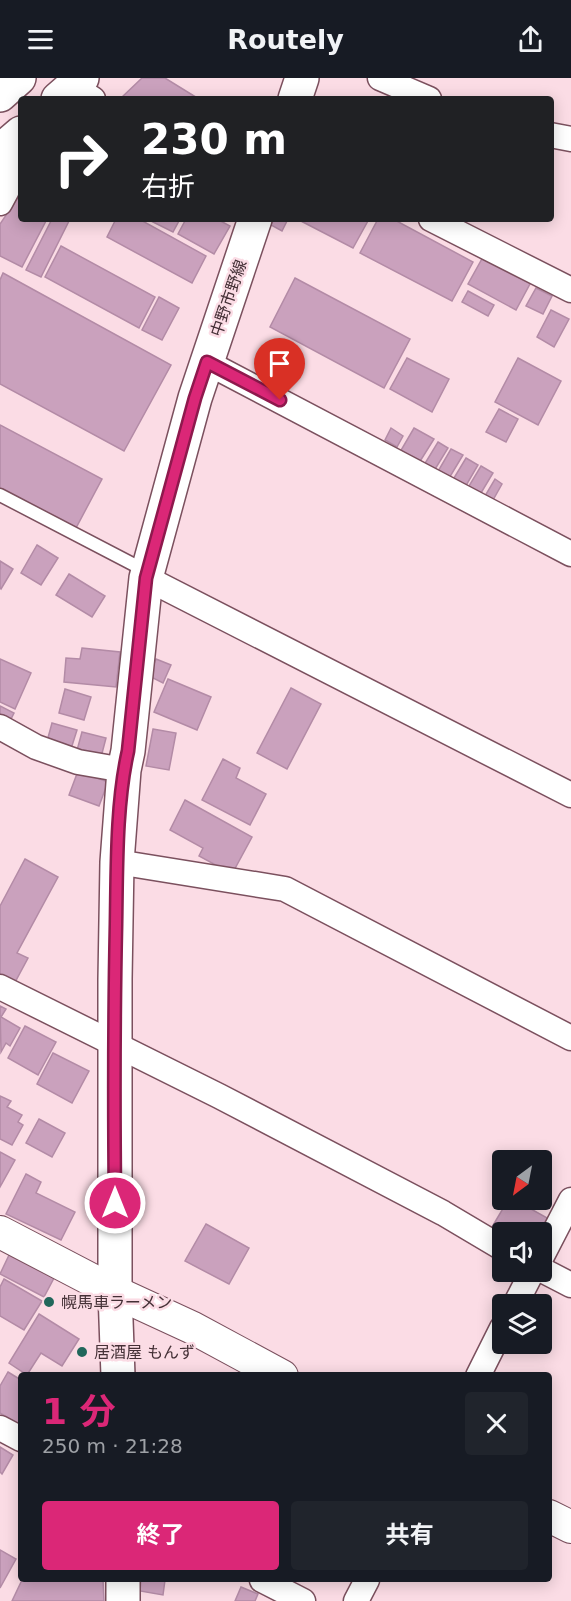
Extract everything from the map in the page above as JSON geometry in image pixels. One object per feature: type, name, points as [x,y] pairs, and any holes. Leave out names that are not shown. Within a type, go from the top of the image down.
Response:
[{"type":"main road","points":[[0,95],[19,78]]},
{"type":"main road","points":[[296,96],[302,78]]},
{"type":"main road","name":"中野市野線","points":[[118,1372],[115,1292],[114,1045],[117,862],[124,770],[147,575],[195,398],[254,222]]},
{"type":"main road","points":[[123,1582],[123,1601]]},
{"type":"street","points":[[380,78],[422,96]]},
{"type":"street","points":[[554,136],[571,139]]},
{"type":"street","points":[[0,203],[7,190],[10,142]]},
{"type":"street","points":[[437,222],[571,290]]},
{"type":"street","points":[[207,362],[571,555]]},
{"type":"street","points":[[147,575],[571,795]]},
{"type":"street","points":[[0,727],[36,747],[78,762],[124,770]]},
{"type":"street","points":[[117,862],[285,889],[571,1038]]},
{"type":"street","points":[[0,987],[219,1096],[443,1213],[492,1242]]},
{"type":"street","points":[[552,1237],[571,1200]]},
{"type":"street","points":[[0,1232],[115,1292],[193,1328],[275,1372]]},
{"type":"street","points":[[552,1275],[571,1285]]},
{"type":"street","points":[[479,1372],[492,1347]]},
{"type":"street","points":[[0,1428],[18,1437]]},
{"type":"street","points":[[552,1518],[571,1527]]},
{"type":"street","points":[[266,1582],[303,1601]]},
{"type":"street","points":[[356,1601],[367,1582]]},
{"type":"lane","points":[[0,495],[147,575]]},
{"type":"building","points":[[142,78],[165,78],[194,96],[123,96]]},
{"type":"building","points":[[18,197],[18,222],[45,222],[22,267],[0,256],[0,224]]},
{"type":"building","points":[[50,222],[68,222],[41,277],[26,270]]},
{"type":"building","points":[[114,222],[144,222],[206,256],[192,283],[107,237]]},
{"type":"building","points":[[153,222],[178,222],[173,232]]},
{"type":"building","points":[[184,222],[223,222],[230,226],[214,254],[178,234]]},
{"type":"building","points":[[272,222],[286,222],[282,231],[271,225]]},
{"type":"building","points":[[303,222],[367,222],[353,248]]},
{"type":"building","points":[[376,222],[399,222],[473,262],[452,301],[360,253]]},
{"type":"building","points":[[61,246],[155,297],[139,328],[45,277]]},
{"type":"building","points":[[483,257],[531,282],[516,310],[468,284]]},
{"type":"building","points":[[3,273],[171,365],[124,451],[0,384],[0,280]]},
{"type":"building","points":[[295,278],[410,339],[384,388],[270,327]]},
{"type":"building","points":[[536,288],[552,296],[543,314],[526,306]]},
{"type":"building","points":[[468,291],[494,305],[488,316],[462,302]]},
{"type":"building","points":[[159,297],[179,308],[162,340],[142,330]]},
{"type":"building","points":[[551,310],[569,319],[554,347],[537,337]]},
{"type":"building","points":[[407,358],[449,379],[432,412],[390,389]]},
{"type":"building","points":[[518,358],[561,381],[538,425],[495,402]]},
{"type":"building","points":[[499,409],[518,419],[506,442],[486,432]]},
{"type":"building","points":[[0,425],[102,479],[76,528],[0,488]]},
{"type":"building","points":[[391,428],[403,436],[397,447],[385,440]]},
{"type":"building","points":[[414,428],[434,439],[419,463],[400,452]]},
{"type":"building","points":[[438,442],[448,448],[434,471],[424,465]]},
{"type":"building","points":[[451,449],[463,455],[448,480],[437,473]]},
{"type":"building","points":[[466,458],[478,465],[464,489],[451,483]]},
{"type":"building","points":[[481,466],[493,473],[478,498],[466,491]]},
{"type":"building","points":[[495,479],[502,484],[493,500],[485,496]]},
{"type":"building","points":[[37,545],[58,558],[41,585],[21,573]]},
{"type":"building","points":[[0,561],[13,569],[1,589],[0,588]]},
{"type":"building","points":[[69,574],[105,596],[92,617],[56,595]]},
{"type":"building","points":[[82,648],[120,652],[116,687],[64,682],[66,658],[80,659]]},
{"type":"building","points":[[0,659],[31,673],[15,709],[0,702]]},
{"type":"building","points":[[156,659],[171,665],[163,683],[149,676]]},
{"type":"building","points":[[168,679],[211,697],[197,730],[154,712]]},
{"type":"building","points":[[291,688],[321,704],[287,769],[257,753]]},
{"type":"building","points":[[65,689],[91,697],[84,720],[59,713]]},
{"type":"building","points":[[0,706],[14,713],[8,725],[0,721]]},
{"type":"building","points":[[52,723],[77,730],[70,752],[46,745]]},
{"type":"building","points":[[153,729],[176,733],[169,770],[146,766]]},
{"type":"building","points":[[82,732],[106,738],[100,761],[76,754]]},
{"type":"building","points":[[223,759],[240,768],[236,778],[266,794],[250,825],[202,800]]},
{"type":"building","points":[[78,771],[108,782],[99,806],[69,795]]},
{"type":"building","points":[[185,800],[252,837],[232,874],[199,856],[203,848],[170,830]]},
{"type":"building","points":[[25,859],[58,877],[17,953],[28,958],[13,986],[0,979],[0,906]]},
{"type":"building","points":[[0,1006],[6,1009],[1,1017],[20,1028],[10,1046],[6,1043],[1,1052]]},
{"type":"building","points":[[25,1026],[56,1042],[38,1075],[8,1058]]},
{"type":"building","points":[[53,1053],[89,1071],[72,1103],[37,1084]]},
{"type":"building","points":[[0,1096],[11,1101],[7,1107],[22,1115],[18,1122],[23,1125],[12,1145],[0,1139]]},
{"type":"building","points":[[39,1119],[65,1133],[52,1157],[26,1143]]},
{"type":"building","points":[[0,1152],[15,1160],[0,1187]]},
{"type":"building","points":[[26,1174],[41,1182],[36,1193],[75,1212],[61,1240],[6,1214]]},
{"type":"building","points":[[502,1210],[533,1210],[549,1219],[547,1222],[495,1222]]},
{"type":"building","points":[[206,1224],[249,1248],[229,1284],[185,1261]]},
{"type":"building","points":[[10,1253],[54,1278],[44,1297],[0,1274]]},
{"type":"building","points":[[4,1279],[42,1301],[24,1330],[0,1316],[0,1287]]},
{"type":"building","points":[[39,1314],[79,1339],[62,1366],[41,1353],[29,1372],[22,1372],[9,1363]]},
{"type":"building","points":[[8,1372],[18,1378],[18,1424],[0,1413],[0,1386]]},
{"type":"building","points":[[0,1447],[13,1455],[2,1474],[0,1472]]},
{"type":"building","points":[[0,1550],[16,1559],[0,1588]]},
{"type":"building","points":[[21,1582],[103,1582],[104,1601],[12,1601]]},
{"type":"building","points":[[141,1582],[165,1582],[163,1595],[140,1591]]},
{"type":"building","points":[[241,1587],[258,1594],[255,1601],[235,1601]]},
{"type":"place","name":"幌馬車ラーメン","points":[[49,1302]]},
{"type":"place","name":"居酒屋 もんず","points":[[82,1352]]},
{"type":"route","points":[[115,1203],[114,1045],[117,862],[124,770],[128,751],[146,578],[207,362],[280,400]]}]
